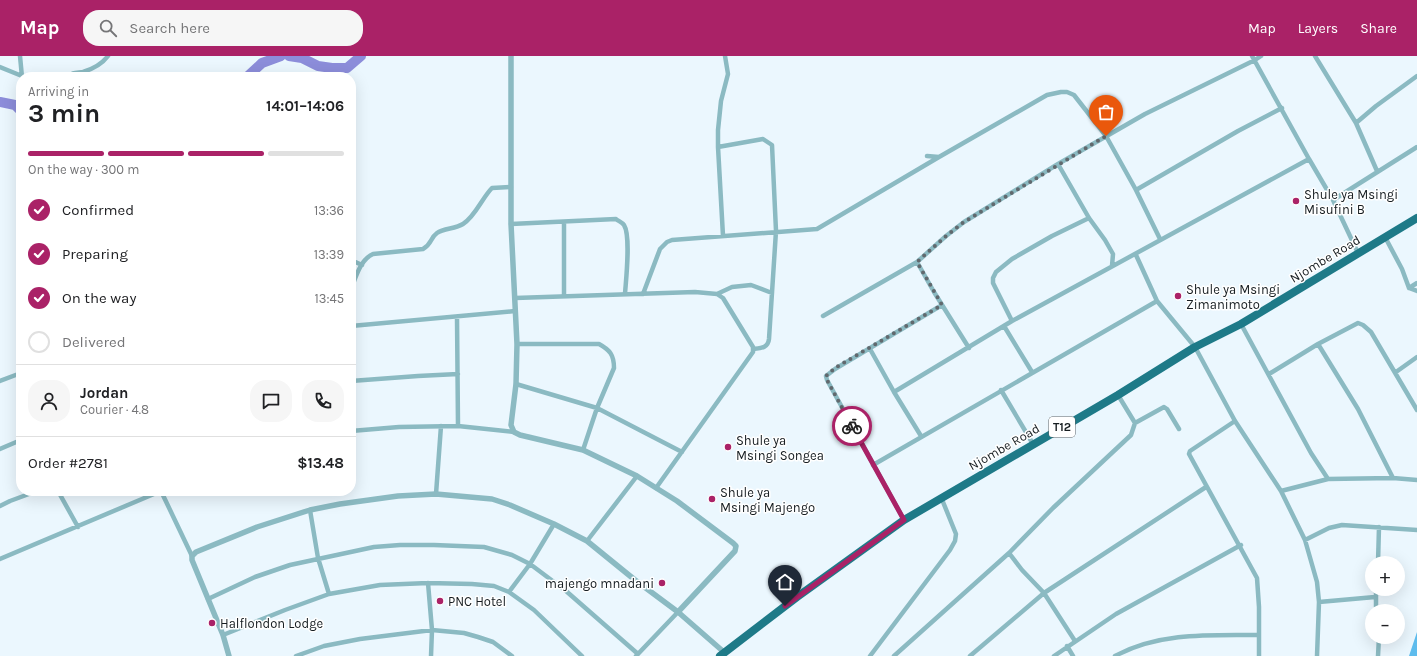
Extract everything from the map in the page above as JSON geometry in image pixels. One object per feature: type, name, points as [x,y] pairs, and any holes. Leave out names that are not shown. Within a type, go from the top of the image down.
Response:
[{"type":"highway","name":"Njombe Road","points":[[723,654],[797,597],[904,520],[1118,395],[1195,347],[1241,324],[1417,218]]},
{"type":"street","points":[[20,56],[22,72]]},
{"type":"street","points":[[82,72],[100,65],[108,56]]},
{"type":"street","points":[[511,56],[511,224],[517,344],[516,384],[511,426],[514,432]]},
{"type":"street","points":[[723,236],[718,130],[728,74],[725,56]]},
{"type":"street","points":[[823,316],[917,262],[964,222],[1058,164],[1145,114],[1253,58],[1261,56]]},
{"type":"street","points":[[1315,56],[1356,123],[1378,171]]},
{"type":"street","points":[[1253,58],[1282,108],[1308,159],[1333,200],[1358,253]]},
{"type":"street","points":[[0,67],[16,74]]},
{"type":"street","points":[[1356,123],[1376,106],[1417,76]]},
{"type":"street","points":[[642,294],[660,249],[667,242],[672,240],[817,229],[1047,95],[1061,92],[1067,92],[1074,95],[1106,136],[1136,190],[1160,239]]},
{"type":"street","points":[[1136,190],[1238,131],[1282,108]]},
{"type":"street","points":[[718,147],[764,139],[772,144],[776,232],[769,343],[764,348],[754,349]]},
{"type":"street","points":[[1333,200],[1417,147]]},
{"type":"street","points":[[927,156],[939,157]]},
{"type":"street","points":[[894,392],[1012,321],[1308,159]]},
{"type":"street","points":[[1058,164],[1089,218],[1113,254],[1112,266]]},
{"type":"street","points":[[356,278],[365,259],[373,254],[424,249],[429,246],[432,238],[438,232],[462,225],[470,219],[492,188],[511,187]]},
{"type":"street","points":[[1012,321],[1000,300],[993,283],[993,278],[996,272],[1012,259],[1052,236],[1089,218]]},
{"type":"street","points":[[511,224],[616,219],[623,224],[626,230],[627,246],[625,294]]},
{"type":"street","points":[[564,222],[564,296]]},
{"type":"street","points":[[1385,237],[1402,269],[1409,288],[1417,291]]},
{"type":"street","points":[[1136,254],[1157,300],[1195,347],[1235,421],[1281,491],[1305,540],[1317,582],[1319,602],[1317,656]]},
{"type":"street","points":[[356,262],[362,265]]},
{"type":"street","points":[[917,262],[969,348]]},
{"type":"street","points":[[1409,288],[1417,283]]},
{"type":"street","points":[[515,298],[695,292],[717,294],[732,287],[751,285],[772,293]]},
{"type":"street","points":[[656,488],[752,355],[754,349],[726,301],[717,294]]},
{"type":"street","points":[[873,464],[1157,300]]},
{"type":"street","points":[[904,520],[826,376],[835,368],[870,349],[942,305]]},
{"type":"street","points":[[356,325],[515,311]]},
{"type":"street","points":[[457,317],[458,426]]},
{"type":"street","points":[[1269,374],[1318,344],[1358,323],[1371,332],[1396,372],[1417,410]]},
{"type":"street","points":[[1241,324],[1311,453],[1328,479]]},
{"type":"street","points":[[1004,326],[1032,372]]},
{"type":"street","points":[[517,344],[599,344],[608,349],[614,362],[614,368],[597,408],[583,450]]},
{"type":"street","points":[[1318,344],[1358,409],[1393,478]]},
{"type":"street","points":[[870,349],[921,436]]},
{"type":"street","points":[[1396,372],[1417,357]]},
{"type":"street","points":[[356,382],[458,374]]},
{"type":"street","points":[[0,381],[16,375]]},
{"type":"street","points":[[516,384],[597,408],[682,452]]},
{"type":"street","points":[[1001,390],[1033,444]]},
{"type":"street","points":[[894,656],[1009,553],[1053,508],[1131,435],[1134,423],[1118,395]]},
{"type":"street","points":[[1134,423],[1164,407],[1167,409],[1179,429]]},
{"type":"street","points":[[1235,421],[1189,452],[1189,456],[1241,545],[1257,578],[1259,607],[1259,656]]},
{"type":"street","points":[[436,494],[441,426]]},
{"type":"street","points":[[208,599],[262,575],[290,565],[374,547],[400,545],[463,545],[484,547],[512,555],[530,564],[566,591],[637,655],[735,551],[736,546],[733,543],[678,501],[637,476],[583,450],[529,438],[514,432],[458,426],[356,431]]},
{"type":"street","points":[[0,449],[16,442]]},
{"type":"street","points":[[588,541],[637,476]]},
{"type":"street","points":[[1281,491],[1328,479],[1393,478],[1417,480]]},
{"type":"street","points":[[970,656],[1044,593],[1206,487]]},
{"type":"street","points":[[192,556],[204,548],[231,537],[310,510],[365,500],[436,494],[492,499],[510,504],[588,541],[635,580],[678,612],[723,654]]},
{"type":"street","points":[[0,506],[25,496]]},
{"type":"street","points":[[61,496],[78,527]]},
{"type":"street","points":[[0,559],[149,496]]},
{"type":"street","points":[[163,496],[192,556],[192,560],[223,635],[228,656]]},
{"type":"street","points":[[870,656],[950,550],[955,541],[956,534],[941,497]]},
{"type":"street","points":[[310,510],[318,558],[329,594]]},
{"type":"street","points":[[510,592],[530,564],[554,524]]},
{"type":"street","points":[[1305,540],[1329,528],[1342,525],[1417,530]]},
{"type":"street","points":[[1378,556],[1379,527]]},
{"type":"street","points":[[1054,656],[1116,614],[1241,545]]},
{"type":"street","points":[[1009,553],[1022,570],[1044,593],[1075,641]]},
{"type":"street","points":[[223,635],[329,594],[380,585],[428,583],[472,584],[494,586],[510,592],[534,610],[582,656]]},
{"type":"street","points":[[428,583],[432,630],[431,656]]},
{"type":"street","points":[[1319,602],[1375,597],[1376,604]]},
{"type":"street","points":[[296,656],[324,646],[360,639],[432,630],[464,633],[478,637],[493,642],[512,656]]},
{"type":"street","points":[[1115,656],[1122,652],[1166,639],[1197,635],[1259,635]]},
{"type":"street","points":[[1378,656],[1379,644]]},
{"type":"street","points":[[1067,646],[1073,656]]},
{"type":"shaded area","points":[[1417,632],[1417,656],[1409,656]]},
{"type":"waterway","points":[[252,72],[262,63],[281,56]]},
{"type":"waterway","points":[[289,56],[302,58],[318,66],[332,68],[347,68],[361,56]]},
{"type":"waterway","points":[[0,102],[16,106]]},
{"type":"way so far","points":[[852,426],[826,376],[835,368],[870,349],[942,305],[917,262],[933,246],[964,222],[1106,136]]},
{"type":"place","name":"Shule ya Msingi Misufini B","points":[[1296,201]]},
{"type":"place","name":"Shule ya Msingi Zimanimoto","points":[[1178,296]]},
{"type":"place","name":"Shule ya Msingi Songea","points":[[728,447]]},
{"type":"place","name":"Shule ya Msingi Majengo","points":[[712,499]]},
{"type":"place","name":"majengo mnadani","points":[[662,583]]},
{"type":"place","name":"PNC Hotel","points":[[440,601]]},
{"type":"place","name":"Halflondon Lodge","points":[[212,623]]},
{"type":"route","points":[[785,606],[904,520],[852,426]]}]
